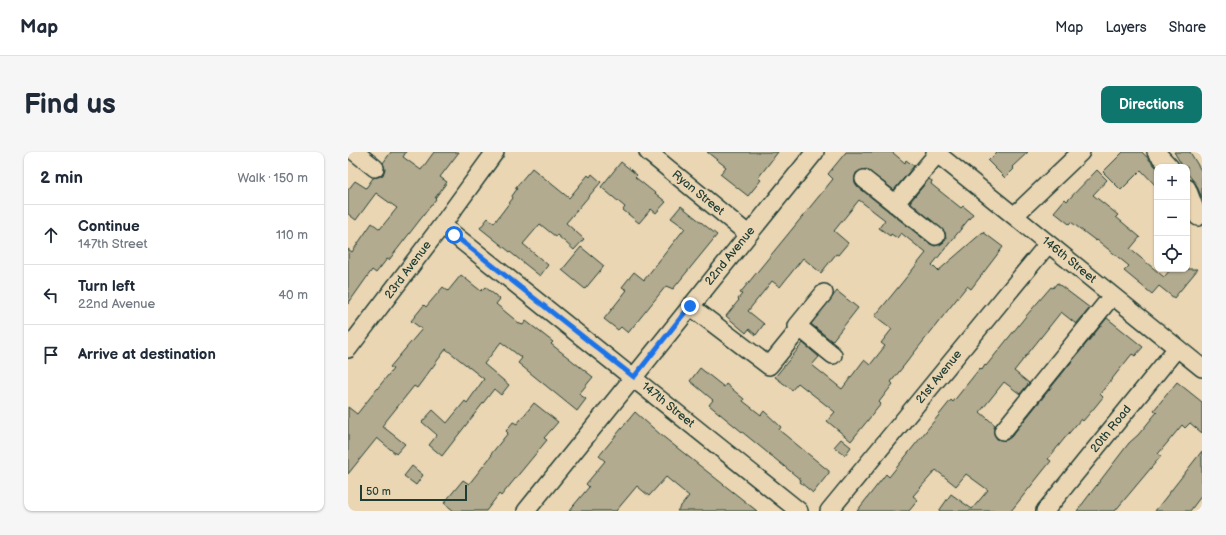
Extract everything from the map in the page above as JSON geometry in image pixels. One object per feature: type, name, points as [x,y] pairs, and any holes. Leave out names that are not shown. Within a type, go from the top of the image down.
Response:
[{"type":"street","points":[[355,152],[375,168]]},
{"type":"street","name":"23rd Avenue","points":[[348,349],[495,152]]},
{"type":"street","name":"Ryan Street","points":[[648,152],[748,234]]},
{"type":"street","name":"22nd Avenue","points":[[526,511],[815,152]]},
{"type":"street","points":[[1014,216],[1081,152]]},
{"type":"street","points":[[1156,152],[1167,164]]},
{"type":"street","points":[[895,204],[936,153]]},
{"type":"street","name":"146th Street","points":[[936,153],[1202,368]]},
{"type":"street","points":[[864,179],[936,236]]},
{"type":"street","points":[[1190,196],[1198,217]]},
{"type":"street","name":"147th Street","points":[[442,225],[634,377],[799,511]]},
{"type":"street","name":"21st Avenue","points":[[829,511],[1048,244]]},
{"type":"street","points":[[824,293],[797,326],[833,355]]},
{"type":"street","points":[[1003,431],[1112,296]]},
{"type":"street","points":[[690,306],[769,366],[800,328]]},
{"type":"street","name":"20th Road","points":[[1045,511],[1177,348]]},
{"type":"building","points":[[391,152],[406,152],[403,157],[421,170],[434,152],[459,152],[440,177],[447,182],[435,198],[436,199],[389,260],[387,259],[376,273],[372,270],[348,304],[348,249],[352,252],[372,223],[380,229],[397,208],[376,193],[356,220],[348,214],[348,190],[355,181],[366,188],[373,178],[383,175],[385,169],[383,163]]},
{"type":"building","points":[[707,152],[778,152],[758,178],[761,180],[748,196],[720,174],[726,167]]},
{"type":"building","points":[[846,152],[892,152],[905,163],[906,160],[914,166],[894,190],[866,169],[856,173],[855,182],[858,187],[930,244],[935,246],[944,242],[946,238],[945,232],[910,202],[929,179],[932,181],[931,184],[961,208],[963,206],[973,214],[932,265],[938,271],[983,232],[1003,247],[971,289],[967,286],[891,382],[893,384],[879,402],[881,404],[851,441],[827,421],[835,412],[798,383],[792,390],[775,377],[803,343],[819,357],[812,365],[842,389],[864,360],[870,365],[885,346],[881,343],[892,329],[875,316],[926,253],[901,233],[897,238],[891,234],[890,236],[879,228],[885,220],[859,200],[834,231],[848,243],[838,255],[836,254],[821,273],[803,258],[780,287],[772,281],[748,311],[764,324],[756,335],[749,329],[746,333],[726,316],[739,300],[738,299],[742,294],[740,293],[833,179],[828,174]]},
{"type":"building","points":[[997,152],[1028,152],[1012,167],[1014,169],[1005,178],[988,161]]},
{"type":"building","points":[[1123,152],[1142,152],[1154,165],[1154,184],[1141,170],[1121,190],[1103,172]]},
{"type":"building","points":[[1174,152],[1190,152],[1202,172],[1202,198],[1196,184],[1190,177],[1190,164],[1181,164]]},
{"type":"building","points":[[621,162],[637,175],[635,177],[666,202],[656,213],[651,209],[639,223],[623,210],[625,207],[601,187]]},
{"type":"building","points":[[532,168],[569,198],[588,175],[590,177],[592,174],[601,182],[566,223],[584,239],[574,250],[557,235],[556,237],[540,224],[523,244],[548,265],[540,276],[480,228],[488,218],[494,223],[513,198],[512,196],[517,189],[515,188]]},
{"type":"building","points":[[1097,170],[1107,180],[1093,195],[1118,215],[1116,217],[1140,237],[1130,249],[1154,269],[1154,272],[1158,272],[1164,277],[1168,272],[1190,272],[1190,269],[1198,269],[1174,298],[1159,286],[1152,294],[1124,271],[1129,266],[1097,240],[1096,241],[1071,222],[1069,224],[1054,212],[1065,199],[1067,201]]},
{"type":"building","points":[[681,206],[717,235],[673,289],[666,286],[628,333],[621,327],[618,330],[604,319],[627,290],[622,287],[634,272],[644,280],[685,228],[671,218]]},
{"type":"building","points":[[581,247],[604,266],[585,289],[562,270]]},
{"type":"building","points":[[461,275],[481,291],[485,287],[500,299],[496,304],[520,324],[523,325],[526,321],[553,342],[551,344],[593,377],[579,394],[586,399],[577,411],[518,363],[522,358],[501,342],[484,364],[509,385],[501,395],[494,389],[442,456],[429,445],[437,435],[422,422],[433,410],[447,423],[465,401],[467,403],[484,379],[446,349],[417,388],[414,386],[382,426],[405,444],[396,454],[377,438],[348,474],[348,407],[357,414],[393,369],[390,367],[422,329],[411,321],[424,305],[426,307],[443,287],[448,291]]},
{"type":"building","points":[[1057,283],[1090,308],[1076,324],[1061,312],[1014,371],[1029,383],[1020,394],[1004,382],[980,412],[995,425],[994,434],[997,439],[1006,440],[1011,437],[1107,318],[1143,347],[1135,356],[1132,354],[1100,394],[1103,397],[1083,421],[1081,419],[1064,439],[1048,459],[1051,461],[1011,511],[939,511],[951,494],[972,509],[988,490],[966,474],[956,486],[936,470],[913,496],[918,500],[909,511],[857,511],[886,474],[889,477],[951,400],[953,402],[980,368],[982,370],[985,365],[986,366],[1026,316],[1051,287],[1053,288]]},
{"type":"building","points":[[837,291],[858,308],[832,341],[811,324]]},
{"type":"building","points":[[700,368],[724,387],[726,384],[744,399],[743,401],[761,415],[764,411],[781,427],[779,430],[829,471],[813,493],[800,482],[801,480],[709,405],[713,400],[690,381]]},
{"type":"building","points":[[1177,382],[1202,402],[1202,433],[1190,423],[1185,428],[1182,425],[1158,454],[1161,456],[1115,511],[1077,511],[1129,443],[1138,435],[1157,412],[1154,410]]},
{"type":"building","points":[[534,403],[558,422],[544,438],[547,440],[501,496],[499,494],[486,511],[454,511],[444,503],[463,480],[469,484],[508,433],[506,431],[513,422],[517,424]]},
{"type":"building","points":[[635,412],[661,435],[757,511],[677,511],[689,496],[666,477],[649,496],[637,486],[616,511],[569,511],[589,487],[586,484],[605,461],[599,456]]},
{"type":"building","points":[[841,439],[851,447],[845,455],[834,447]]},
{"type":"building","points":[[1202,451],[1202,495],[1190,511],[1155,511]]},
{"type":"building","points":[[412,466],[423,475],[416,485],[404,476]]},
{"type":"route","points":[[454,235],[634,377],[690,306]]}]
